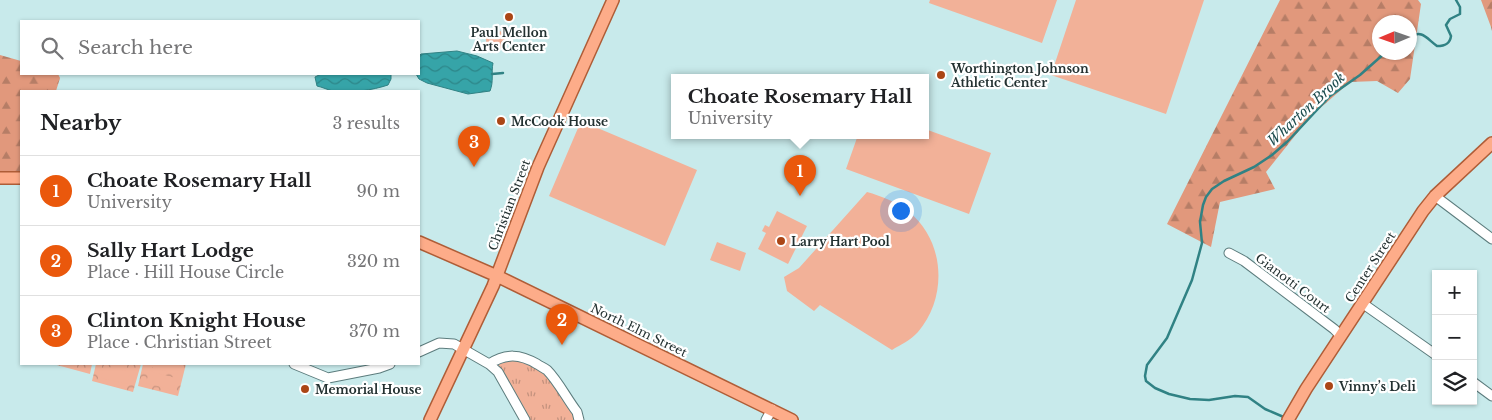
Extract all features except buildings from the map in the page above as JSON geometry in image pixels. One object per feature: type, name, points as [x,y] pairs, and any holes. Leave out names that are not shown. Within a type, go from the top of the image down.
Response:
[{"type":"main road","name":"Christian Street","points":[[430,420],[497,276],[538,167],[614,0]]},
{"type":"main road","name":"Center Street","points":[[1291,415],[1422,211],[1435,196],[1492,143]]},
{"type":"main road","points":[[0,178],[20,178]]},
{"type":"main road","name":"North Elm Street","points":[[420,242],[497,276],[769,415],[792,420]]},
{"type":"street","points":[[1435,196],[1492,239]]},
{"type":"street","name":"Gianotti Court","points":[[1228,252],[1244,261],[1341,336]]},
{"type":"street","points":[[1362,303],[1432,352]]},
{"type":"street","points":[[420,352],[439,343],[454,344],[490,364],[506,384],[525,420]]},
{"type":"street","points":[[490,364],[496,359],[517,355],[547,370],[577,412],[578,420]]},
{"type":"street","points":[[296,365],[328,378],[387,365]]},
{"type":"street","points":[[1477,385],[1492,396]]},
{"type":"green space","points":[[930,0],[1057,0],[1042,43],[929,3]]},
{"type":"green space","points":[[1076,0],[1204,0],[1166,114],[1051,75]]},
{"type":"green space","points":[[1280,0],[1418,0],[1421,4],[1417,31],[1417,15],[1372,15],[1372,60],[1413,60],[1410,79],[1398,93],[1377,81],[1350,82],[1310,117],[1266,172],[1275,189],[1220,202],[1211,247],[1167,224]]},
{"type":"green space","points":[[1481,0],[1492,0],[1492,31],[1491,27]]},
{"type":"green space","points":[[496,30],[503,33],[506,40],[503,47],[496,50],[489,47],[486,40],[489,33]]},
{"type":"green space","points":[[0,55],[20,61],[20,75],[58,75],[60,78],[56,90],[20,90],[20,171],[0,171]]},
{"type":"green space","points":[[581,121],[697,170],[665,246],[549,196]]},
{"type":"green space","points":[[929,130],[991,153],[969,214],[846,169],[857,139],[929,139]]},
{"type":"green space","points":[[867,192],[883,197],[909,212],[921,224],[930,238],[936,253],[938,286],[928,318],[915,335],[892,350],[820,305],[814,311],[787,291],[784,277],[799,268]]},
{"type":"green space","name":"Larry Hart Pool","points":[[777,211],[807,226],[788,264],[758,249],[766,233],[762,231],[765,225],[769,227]]},
{"type":"green space","points":[[717,242],[746,253],[740,271],[710,260]]},
{"type":"green space","points":[[517,355],[547,370],[579,420],[528,420],[492,363]]},
{"type":"green space","points":[[57,365],[92,365],[90,374]]},
{"type":"green space","points":[[96,365],[141,365],[133,392],[92,381]]},
{"type":"green space","points":[[143,365],[186,365],[178,396],[138,386]]},
{"type":"green space","points":[[151,365],[180,365],[177,374],[150,367]]},
{"type":"green space","points":[[104,366],[130,372],[127,384],[101,378]]},
{"type":"green space","points":[[149,371],[176,378],[173,390],[146,383]]},
{"type":"water","points":[[457,51],[477,56],[493,63],[490,91],[468,94],[419,79],[417,75],[420,75],[421,54]]},
{"type":"water","points":[[319,75],[391,75],[391,79],[388,85],[364,90],[328,90],[317,86],[315,77]]},
{"type":"waterway","name":"Wharton Brook","points":[[1417,34],[1421,34],[1437,46],[1447,44],[1451,36],[1446,25],[1450,19],[1460,14],[1460,7],[1456,0]]},
{"type":"waterway","name":"Wharton Brook","points":[[1286,418],[1265,409],[1248,397],[1235,396],[1209,400],[1190,399],[1169,394],[1155,388],[1146,381],[1147,365],[1167,338],[1192,280],[1202,243],[1200,222],[1203,205],[1212,189],[1224,181],[1254,167],[1272,155],[1288,141],[1330,96],[1360,75],[1377,60]]},
{"type":"waterway","points":[[492,74],[503,73]]},
{"type":"place","name":"Paul Mellon Arts Center","points":[[509,17]]},
{"type":"place","name":"Worthington Johnson Athletic Center","points":[[941,75]]},
{"type":"place","name":"McCook House","points":[[501,121]]},
{"type":"place","name":"Clinton Knight House","points":[[474,167]]},
{"type":"place","name":"Choate Rosemary Hall","points":[[800,196]]},
{"type":"place","name":"Larry Hart Pool","points":[[781,241]]},
{"type":"place","name":"Sally Hart Lodge","points":[[562,345]]},
{"type":"place","name":"Vinny’s Deli","points":[[1329,386]]},
{"type":"place","name":"Memorial House","points":[[305,389]]}]
